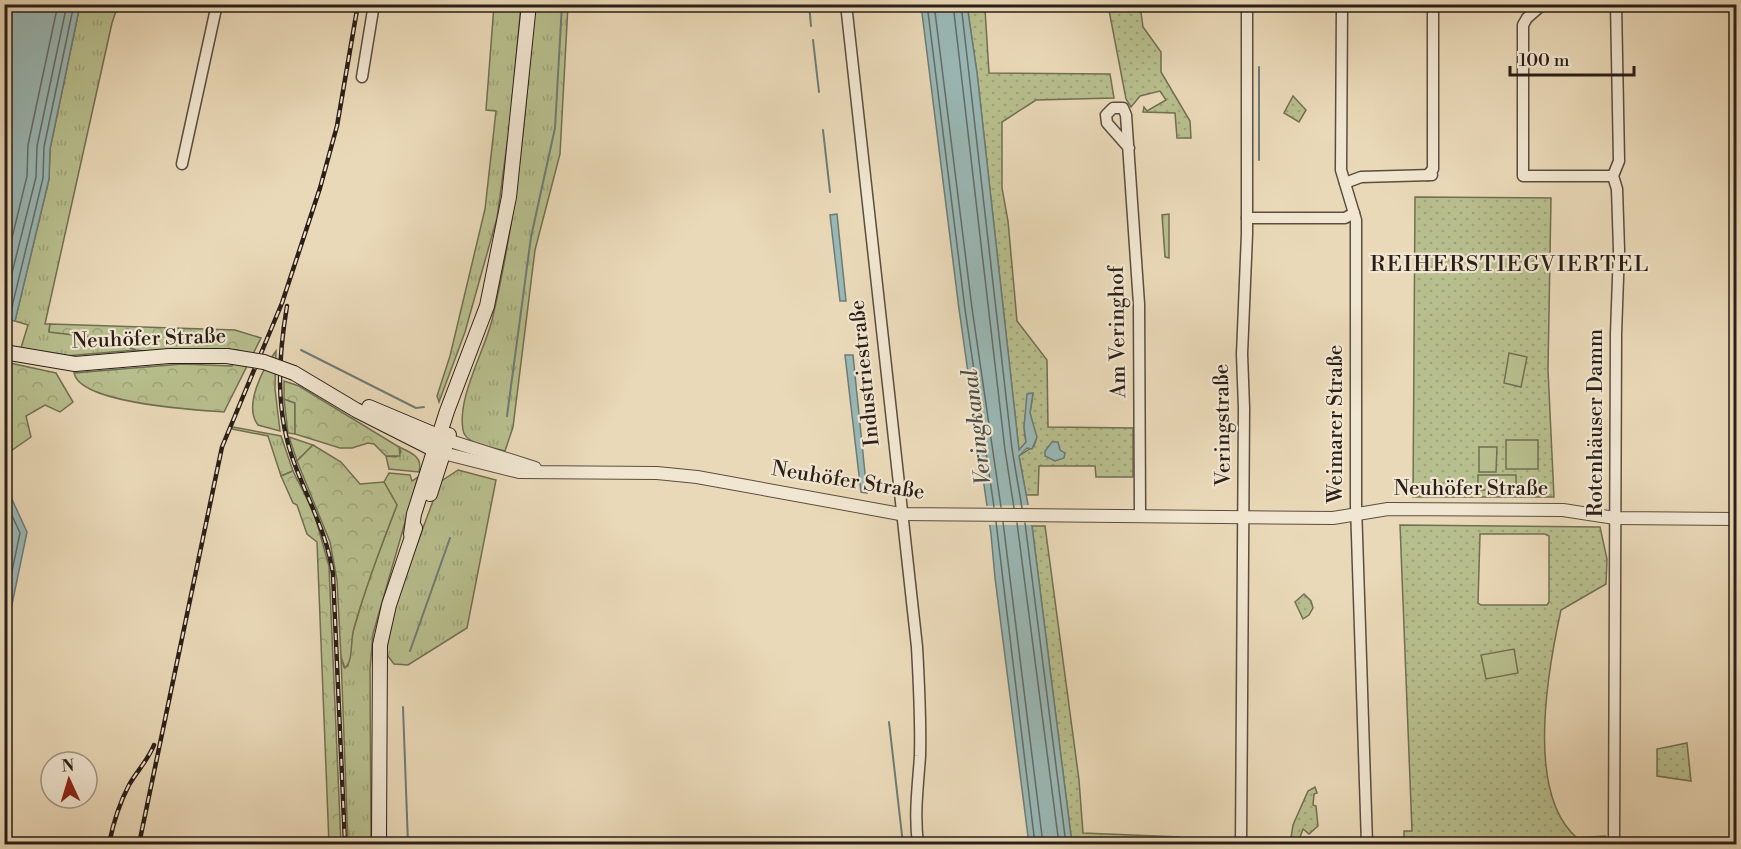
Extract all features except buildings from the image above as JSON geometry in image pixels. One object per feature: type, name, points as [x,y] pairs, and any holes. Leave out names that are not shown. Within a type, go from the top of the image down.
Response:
[{"type":"main road","points":[[379,844],[380,645],[389,605],[411,534],[422,516],[441,445],[447,411],[487,306],[509,197],[529,4]]},
{"type":"main road","points":[[441,445],[464,387],[471,349]]},
{"type":"main road","name":"Neuhöfer Straße","points":[[4,352],[75,364],[169,356],[227,356],[264,362],[294,373],[419,430],[441,445]]},
{"type":"main road","name":"Neuhöfer Straße","points":[[294,373],[356,410],[441,445]]},
{"type":"main road","points":[[419,430],[432,425],[447,411]]},
{"type":"street","points":[[182,164],[217,4]]},
{"type":"street","points":[[362,77],[374,4]]},
{"type":"street","name":"Industriestraße","points":[[846,4],[919,682],[920,758],[915,820],[918,844]]},
{"type":"street","name":"Veringstraße","points":[[1241,844],[1244,516],[1242,354],[1247,218],[1247,4]]},
{"type":"street","name":"Weimarer Straße","points":[[1342,4],[1341,170],[1354,213],[1356,514],[1367,844]]},
{"type":"street","points":[[1345,183],[1361,177],[1430,175],[1433,169],[1433,4]]},
{"type":"street","points":[[1543,4],[1527,18],[1523,25],[1523,176],[1613,176]]},
{"type":"street","name":"Rotenhäuser Damm","points":[[1614,844],[1619,250],[1617,189],[1613,176],[1619,161],[1616,4]]},
{"type":"street","name":"Am Veringhof","points":[[1129,148],[1139,303],[1140,516]]},
{"type":"street","points":[[1247,218],[1345,218],[1354,213]]},
{"type":"street","name":"Neuhöfer Straße","points":[[441,445],[503,470],[675,474],[900,514],[1333,518],[1356,514],[1549,518],[1586,514],[1615,518],[1737,519]]},
{"type":"green space","points":[[80,5],[118,5],[112,23],[45,324],[50,324],[49,331],[108,339],[136,350],[53,357],[20,351],[28,325],[15,321],[49,179],[50,149]]},
{"type":"green space","points":[[494,5],[521,5],[511,115],[497,218],[465,332],[439,402],[437,396],[450,356],[485,209],[496,111],[486,110]]},
{"type":"green space","points":[[535,5],[568,5],[560,154],[535,250],[513,427],[505,451],[480,445],[469,439],[463,430],[462,417],[467,390],[492,320],[508,242],[524,124]]},
{"type":"green space","points":[[967,5],[981,5],[985,9],[989,73],[1110,74],[1114,98],[1036,100],[1002,122],[1002,188],[1008,221],[1017,321],[1047,360],[1048,427],[1133,428],[1133,477],[1096,477],[1095,466],[1039,466],[1038,495],[1026,495],[1019,456],[1034,446],[1036,440],[1030,413],[1033,394],[1025,417],[1026,442],[1019,451],[977,73]]},
{"type":"green space","points":[[1108,5],[1140,5],[1143,27],[1161,52],[1161,72],[1190,121],[1191,138],[1177,138],[1175,113],[1143,112],[1144,107],[1147,111],[1166,100],[1160,91],[1140,96],[1131,107],[1126,99]]},
{"type":"green space","points":[[1293,96],[1306,110],[1299,122],[1284,113]]},
{"type":"green space","points":[[1415,197],[1551,198],[1548,370],[1554,497],[1413,497]]},
{"type":"green space","points":[[1169,214],[1169,258],[1165,257],[1162,215]]},
{"type":"green space","points":[[50,324],[235,330],[261,338],[224,412],[166,407],[117,398],[96,392],[81,383],[74,373],[182,364],[232,366],[238,350],[187,349],[154,352],[136,350],[108,339],[49,332]]},
{"type":"green space","points":[[276,351],[275,389],[280,431],[258,425],[253,408],[256,387]]},
{"type":"green space","points":[[1509,353],[1527,357],[1521,387],[1504,383]]},
{"type":"green space","points":[[5,362],[56,373],[73,402],[60,412],[45,405],[26,416],[31,437],[5,455]]},
{"type":"green space","points":[[284,381],[299,386],[399,447],[400,456],[386,456],[374,444],[340,448],[295,434],[295,403],[284,399]]},
{"type":"green space","points":[[284,399],[295,403],[295,434],[288,433]]},
{"type":"green space","points":[[233,427],[281,436],[293,471],[281,476],[268,436],[232,429]]},
{"type":"green space","points":[[289,437],[313,445],[297,461]]},
{"type":"green space","points":[[1506,440],[1538,440],[1538,469],[1506,469]]},
{"type":"green space","points":[[313,445],[341,462],[360,484],[384,482],[397,505],[364,597],[353,633],[350,660],[345,668],[341,657],[337,580],[330,542],[297,461]]},
{"type":"green space","points":[[399,447],[418,459],[419,472],[389,469],[386,456],[396,457],[401,452]]},
{"type":"green space","points":[[1479,447],[1497,447],[1496,472],[1479,472]]},
{"type":"green space","points":[[458,470],[496,480],[467,628],[408,665],[394,664],[385,652],[393,609],[440,482]]},
{"type":"green space","points":[[293,471],[314,513],[329,566],[341,844],[329,844],[317,542],[307,534],[297,505],[293,503],[281,476]]},
{"type":"green space","points":[[389,473],[410,475],[412,481],[418,477],[373,634],[370,669],[371,844],[348,844],[341,657],[344,667],[348,666],[352,635],[368,581],[397,505],[384,482]]},
{"type":"green space","points":[[1478,475],[1516,475],[1516,490],[1478,490]]},
{"type":"green space","points":[[1400,525],[1600,527],[1607,559],[1606,584],[1561,610],[1551,664],[1545,729],[1546,762],[1551,792],[1561,818],[1577,838],[1605,836],[1605,844],[1404,843],[1404,831],[1412,831]],"holes":[[[1480,534],[1545,534],[1549,536],[1549,602],[1547,605],[1481,605],[1478,603]]]},
{"type":"green space","points":[[1032,526],[1045,526],[1079,780],[1083,833],[1180,837],[1180,844],[1072,844]]},
{"type":"green space","points":[[1304,594],[1311,601],[1313,608],[1303,619],[1295,602]]},
{"type":"green space","points":[[1514,649],[1518,673],[1486,679],[1481,655]]},
{"type":"green space","points":[[1687,743],[1691,781],[1657,776],[1657,749]]},
{"type":"green space","points":[[1315,787],[1317,793],[1314,794],[1313,805],[1316,806],[1318,826],[1309,834],[1303,829],[1299,840],[1291,838],[1293,825],[1308,791]]},
{"type":"water","points":[[5,4],[80,5],[50,149],[49,179],[15,321],[4,319]]},
{"type":"water","name":"Veringkanal","points":[[921,5],[967,5],[977,73],[1019,450],[1026,442],[1024,427],[1027,394],[1033,393],[1030,413],[1037,437],[1032,449],[1027,448],[1019,456],[1032,526],[1072,844],[1029,844],[991,534],[959,309]]},
{"type":"water","points":[[837,214],[846,301],[840,301],[830,215]]},
{"type":"water","points":[[845,355],[853,355],[867,493],[861,492]]},
{"type":"water","points":[[1052,442],[1058,442],[1060,450],[1065,453],[1064,458],[1055,461],[1045,456],[1045,451]]},
{"type":"water","points":[[5,484],[27,532],[5,638]]},
{"type":"pier","points":[[1031,505],[1033,525],[987,525],[984,506]]},
{"type":"waterway","points":[[507,416],[531,237],[555,128],[562,4]]},
{"type":"waterway","points":[[809,4],[811,26]]},
{"type":"waterway","points":[[813,40],[819,92]]},
{"type":"waterway","points":[[1259,67],[1259,160]]},
{"type":"waterway","points":[[823,130],[830,192]]},
{"type":"waterway","points":[[301,350],[416,408],[424,407]]},
{"type":"waterway","points":[[410,651],[450,538]]},
{"type":"waterway","points":[[403,707],[408,844]]},
{"type":"waterway","points":[[889,722],[903,844]]},
{"type":"railway","points":[[139,844],[222,447],[282,303],[320,188],[337,126],[358,4]]},
{"type":"railway","points":[[287,306],[280,366],[284,426],[295,465],[322,532],[333,574],[345,844]]},
{"type":"railway","points":[[109,844],[125,792],[154,745]]},
{"type":"district","name":"REIHERSTIEGVIERTEL","points":[[1510,264]]}]
